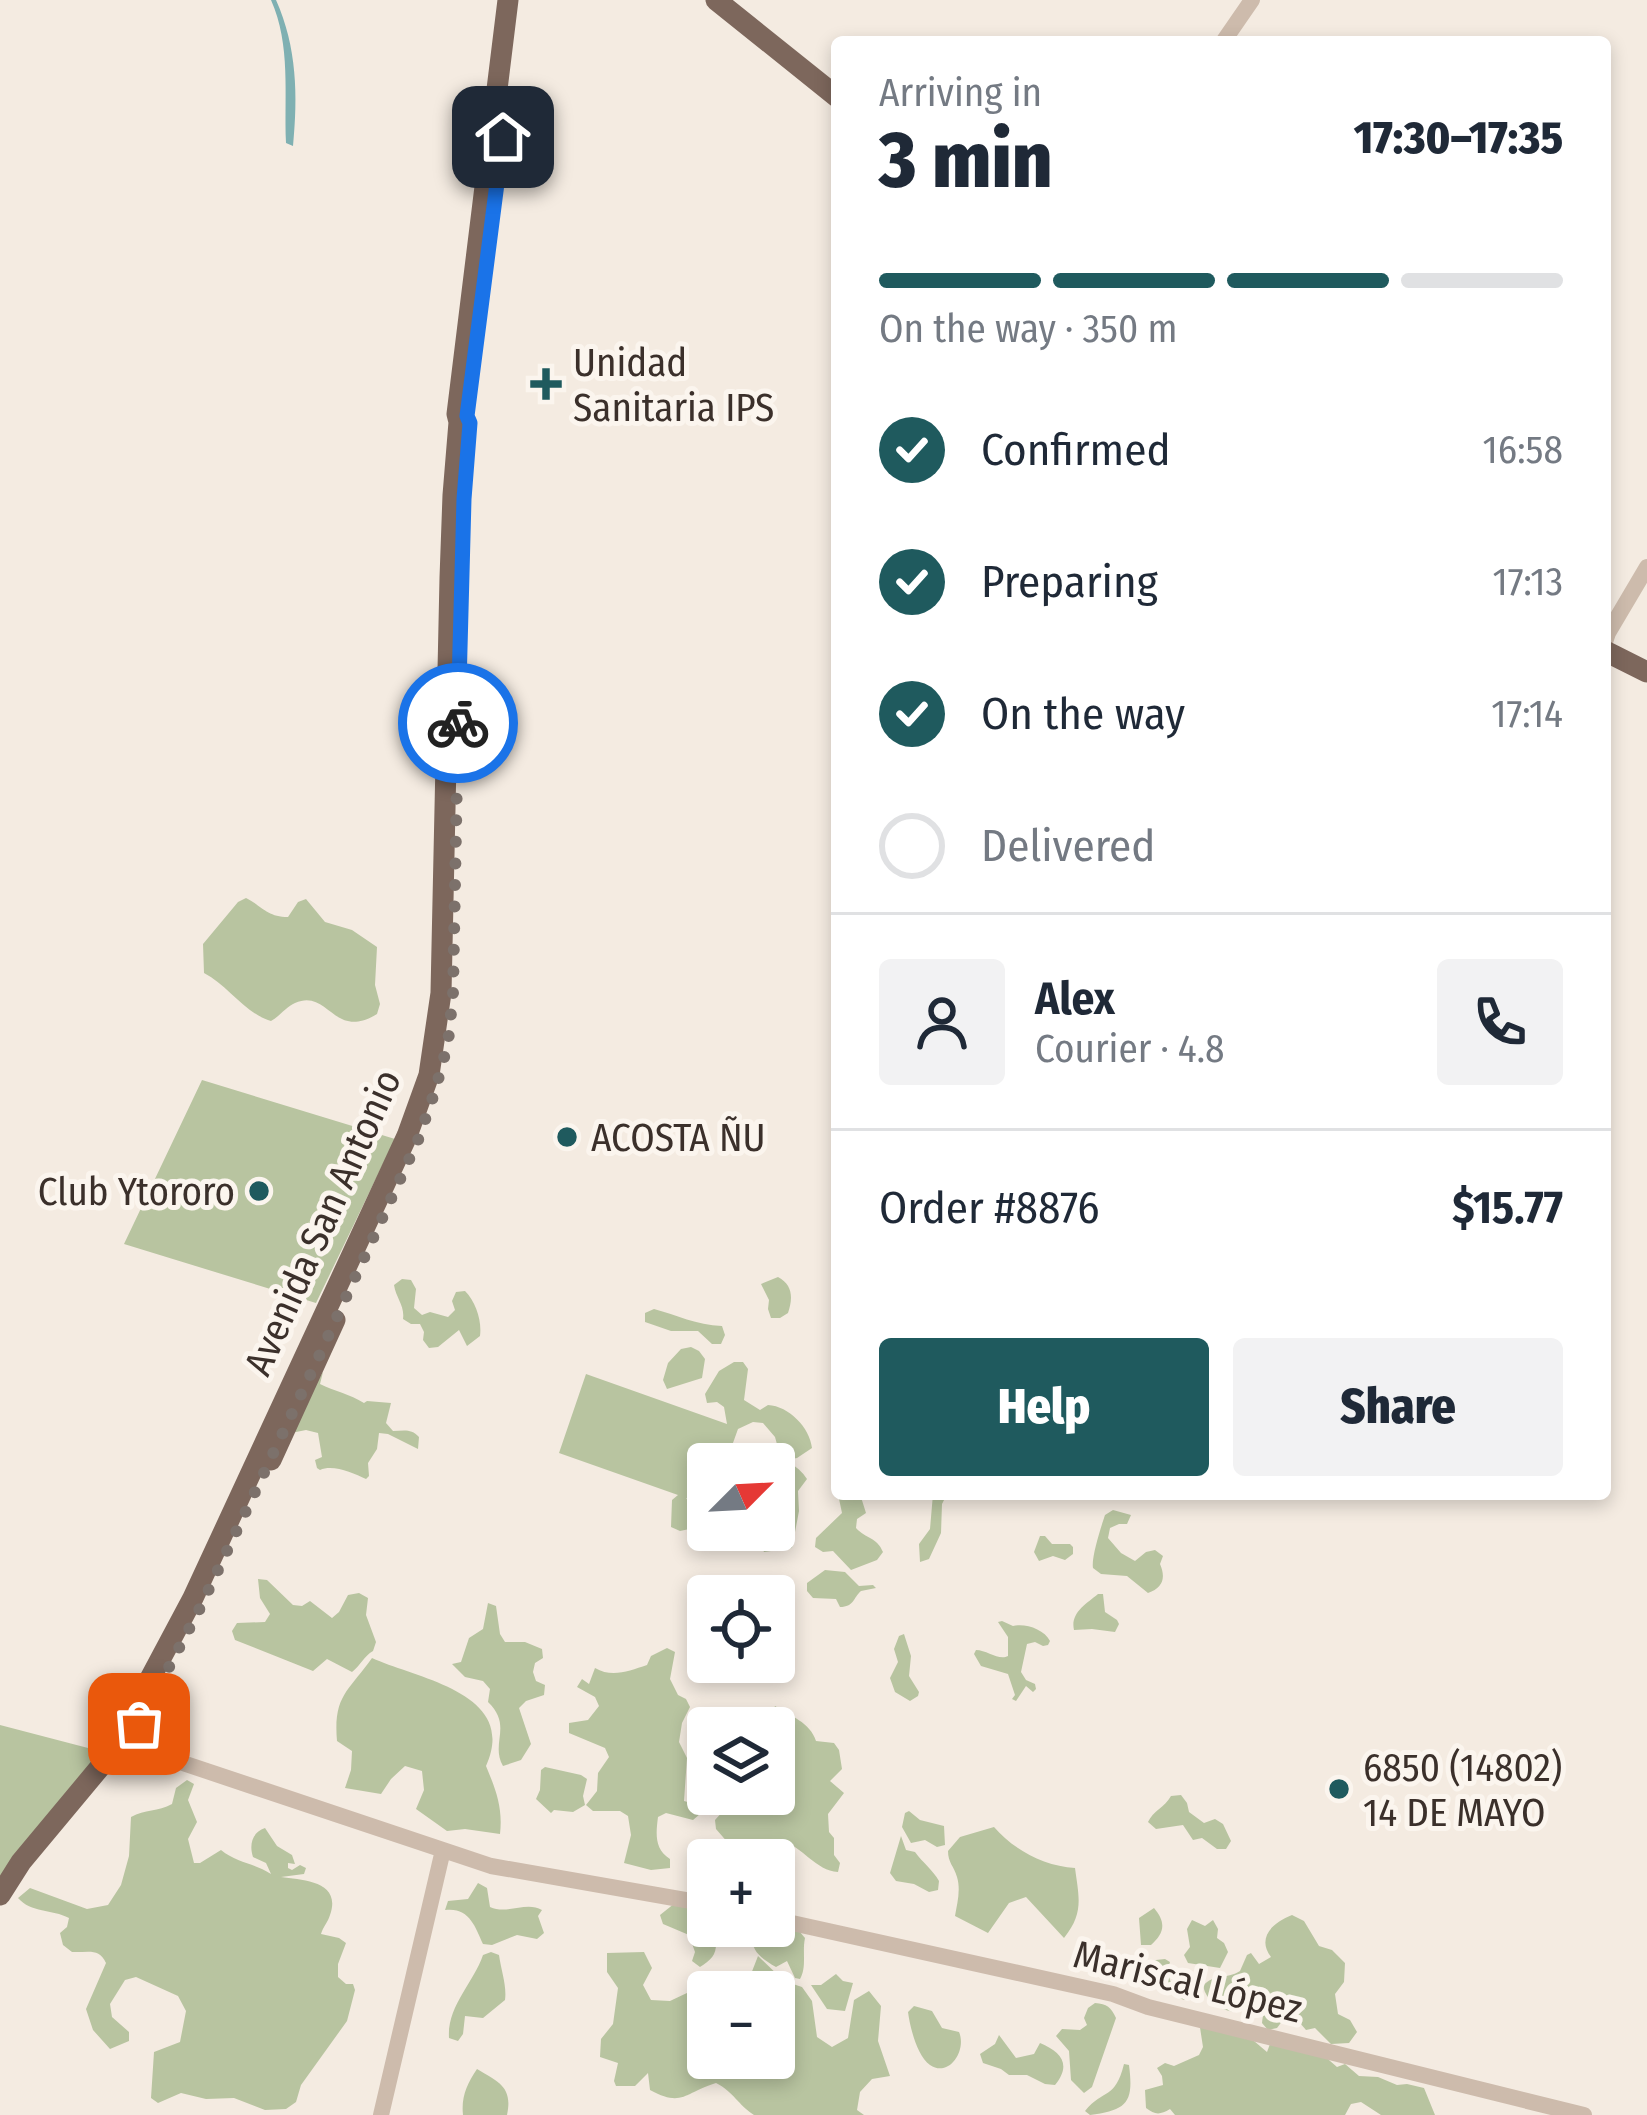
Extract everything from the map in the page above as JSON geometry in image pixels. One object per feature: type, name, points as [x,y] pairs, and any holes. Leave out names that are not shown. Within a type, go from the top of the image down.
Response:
[{"type":"main road","name":"Avenida San Antonio","points":[[118,1745],[193,1598],[406,1136],[429,1075],[442,993],[457,414],[508,0]]},
{"type":"main road","name":"Avenida San Antonio","points":[[0,1895],[21,1862],[150,1705],[418,1140],[448,1043],[467,416],[522,0]]},
{"type":"main road","points":[[716,0],[831,92]]},
{"type":"main road","points":[[1611,651],[1647,672]]},
{"type":"street","points":[[1227,36],[1252,0]]},
{"type":"street","points":[[1611,628],[1647,567]]},
{"type":"street","points":[[118,1745],[510,1870],[687,1900]]},
{"type":"street","points":[[381,2115],[442,1850]]},
{"type":"street","name":"Mariscal López","points":[[795,1923],[1113,1994],[1584,2115]]},
{"type":"green space","points":[[246,898],[281,917],[288,917],[306,899],[325,922],[352,930],[377,947],[377,1014],[350,1022],[306,1000],[292,1004],[271,1021],[204,973],[203,944]]},
{"type":"green space","name":"Club Ytororo","points":[[202,1080],[395,1139],[316,1303],[124,1244]]},
{"type":"green space","points":[[778,1277],[789,1288],[791,1302],[788,1313],[771,1318],[761,1284]]},
{"type":"green space","points":[[411,1280],[416,1289],[414,1308],[422,1315],[430,1312],[448,1317],[455,1310],[456,1292],[465,1291],[477,1312],[480,1336],[467,1346],[459,1330],[438,1347],[429,1348],[420,1324],[403,1319],[394,1285]]},
{"type":"green space","points":[[654,1309],[722,1326],[725,1335],[721,1344],[712,1344],[698,1331],[671,1331],[645,1322],[645,1313]]},
{"type":"green space","points":[[691,1347],[705,1359],[702,1378],[667,1389],[663,1380],[668,1363],[681,1349]]},
{"type":"green space","points":[[743,1362],[748,1369],[744,1400],[760,1410],[768,1405],[783,1409],[797,1419],[812,1448],[795,1458],[795,1443],[777,1443],[763,1423],[753,1422],[738,1429],[733,1443],[687,1443],[687,1530],[671,1527],[672,1500],[678,1495],[559,1453],[586,1374],[727,1424],[724,1407],[707,1403],[705,1394],[719,1371]]},
{"type":"green space","points":[[323,1372],[320,1384],[364,1403],[391,1403],[386,1423],[393,1431],[416,1434],[418,1449],[379,1433],[366,1479],[343,1470],[317,1468],[315,1460],[322,1457],[318,1433],[286,1434]]},
{"type":"green space","points":[[795,1466],[807,1479],[798,1491],[795,1532]]},
{"type":"green space","points":[[839,1500],[862,1500],[866,1513],[857,1519],[856,1528],[878,1543],[883,1552],[877,1560],[851,1570],[833,1551],[815,1547],[816,1538],[842,1513]]},
{"type":"green space","points":[[932,1500],[944,1500],[941,1533],[929,1559],[920,1562],[919,1544],[930,1529]]},
{"type":"green space","points":[[1113,1510],[1131,1515],[1127,1524],[1110,1528],[1108,1538],[1121,1553],[1135,1561],[1155,1550],[1163,1556],[1162,1582],[1153,1591],[1148,1593],[1127,1576],[1101,1574],[1093,1568],[1105,1515]]},
{"type":"green space","points":[[1040,1536],[1052,1544],[1070,1544],[1073,1554],[1065,1560],[1053,1556],[1039,1561],[1034,1552]]},
{"type":"green space","points":[[825,1570],[845,1572],[859,1586],[876,1588],[861,1591],[845,1607],[836,1599],[813,1598],[807,1583]]},
{"type":"green space","points":[[258,1579],[267,1580],[293,1605],[310,1601],[332,1618],[348,1595],[359,1593],[368,1598],[366,1615],[376,1642],[373,1651],[352,1672],[327,1659],[313,1671],[235,1640],[232,1631],[237,1623],[265,1622],[270,1614],[260,1598]]},
{"type":"green space","points":[[1103,1594],[1105,1612],[1119,1624],[1115,1632],[1074,1630],[1077,1614]]},
{"type":"green space","points":[[488,1603],[496,1606],[505,1642],[525,1642],[542,1649],[543,1658],[535,1663],[533,1672],[536,1681],[545,1685],[544,1695],[519,1708],[531,1744],[521,1760],[503,1766],[499,1719],[488,1702],[490,1689],[483,1681],[465,1677],[452,1664],[461,1662],[469,1638],[483,1629]]},
{"type":"green space","points":[[998,1622],[1034,1628],[1050,1641],[1043,1646],[1027,1644],[1021,1672],[1036,1689],[1033,1692],[1026,1686],[1016,1701],[1008,1674],[981,1666],[974,1654],[976,1650],[1008,1656],[1008,1637]]},
{"type":"green space","points":[[904,1634],[911,1656],[909,1676],[919,1692],[910,1701],[895,1692],[890,1678],[898,1662],[894,1649]]},
{"type":"green space","points":[[667,1648],[675,1652],[670,1679],[690,1707],[679,1742],[687,1758],[684,1801],[687,1815],[699,1815],[693,1820],[666,1813],[658,1817],[657,1840],[670,1859],[670,1868],[651,1870],[624,1863],[631,1835],[628,1816],[620,1811],[593,1811],[586,1805],[597,1791],[598,1773],[609,1757],[605,1748],[569,1733],[569,1723],[588,1720],[599,1706],[595,1697],[577,1687],[582,1679],[589,1684],[595,1668],[614,1673],[634,1669],[647,1665],[651,1656]]},
{"type":"green space","points":[[372,1658],[459,1692],[489,1721],[492,1741],[486,1766],[498,1799],[500,1834],[447,1831],[416,1809],[424,1790],[422,1771],[405,1766],[381,1794],[345,1788],[352,1751],[337,1741],[340,1703]]},
{"type":"green space","points":[[795,1718],[816,1741],[834,1743],[839,1750],[842,1769],[830,1781],[844,1793],[828,1814],[838,1872],[795,1847],[795,1839],[725,1839],[715,1820],[720,1815],[795,1815]]},
{"type":"green space","points":[[0,1725],[111,1754],[0,1886]]},
{"type":"green space","points":[[545,1767],[587,1779],[585,1805],[573,1812],[551,1813],[536,1799]]},
{"type":"green space","points":[[187,1780],[194,1784],[188,1800],[197,1822],[188,1839],[194,1863],[221,1850],[271,1874],[252,1852],[254,1836],[265,1828],[277,1846],[292,1855],[295,1864],[288,1863],[288,1868],[306,1868],[304,1874],[281,1877],[318,1884],[330,1895],[330,1915],[321,1934],[346,1943],[338,1977],[355,1990],[347,2021],[301,2085],[296,2102],[286,2109],[265,2110],[234,2098],[206,2099],[181,2093],[158,2103],[151,2098],[154,2052],[180,2042],[186,2011],[178,1996],[136,1977],[125,1980],[110,2004],[112,2017],[129,2032],[129,2041],[110,2049],[93,2030],[86,2009],[106,1963],[103,1958],[92,1952],[72,1952],[63,1945],[60,1933],[69,1918],[18,1898],[30,1888],[87,1909],[108,1905],[121,1885],[129,1856],[131,1817],[172,1804],[176,1788]]},
{"type":"green space","points":[[1181,1795],[1189,1812],[1204,1823],[1215,1819],[1223,1824],[1231,1841],[1226,1849],[1217,1849],[1202,1838],[1193,1840],[1183,1825],[1156,1829],[1148,1822],[1171,1796]]},
{"type":"green space","points":[[909,1811],[920,1820],[944,1826],[945,1845],[937,1847],[925,1840],[911,1843],[902,1827]]},
{"type":"green space","points":[[994,1827],[1030,1855],[1075,1868],[1077,1913],[1064,1938],[1026,1897],[1009,1903],[988,1933],[955,1916],[958,1882],[948,1851],[960,1837]]},
{"type":"green space","points":[[901,1836],[906,1850],[915,1852],[937,1877],[938,1890],[929,1892],[896,1881],[890,1873]]},
{"type":"green space","points":[[478,1883],[487,1888],[490,1907],[542,1910],[538,1916],[544,1933],[537,1939],[517,1935],[483,1944],[465,1915],[445,1910],[448,1901],[468,1899]]},
{"type":"green space","points":[[675,1903],[687,1903],[687,1934],[663,1924],[660,1915]]},
{"type":"green space","points":[[1154,1908],[1161,1918],[1161,1932],[1151,1945],[1141,1945],[1139,1918]]},
{"type":"green space","points":[[1292,1915],[1304,1921],[1319,1946],[1332,1950],[1345,1963],[1344,1982],[1335,1994],[1338,2014],[1350,2020],[1357,2032],[1349,2043],[1331,2044],[1315,2028],[1306,2030],[1286,2003],[1283,2020],[1268,2030],[1262,2019],[1273,2000],[1261,1989],[1243,2010],[1235,2012],[1207,1997],[1203,1986],[1240,1971],[1247,1955],[1251,1953],[1259,1964],[1271,1957],[1265,1944],[1268,1932]]},
{"type":"green space","points":[[1192,1920],[1205,1926],[1213,1920],[1217,1938],[1228,1952],[1220,1968],[1188,1963],[1184,1955],[1190,1947],[1187,1929]]},
{"type":"green space","points":[[795,1931],[805,1938],[800,1979],[787,1961],[776,1967],[755,1947],[795,1947]]},
{"type":"green space","points":[[693,1947],[716,1947],[700,1967],[692,1961]]},
{"type":"green space","points":[[644,1952],[652,1968],[643,1985],[651,2000],[670,2001],[687,1993],[687,2079],[795,2079],[795,1985],[812,2001],[817,2037],[832,2047],[848,2038],[854,2000],[869,1991],[881,2006],[878,2041],[890,2076],[872,2079],[860,2092],[857,2110],[864,2115],[754,2115],[716,2083],[670,2098],[650,2090],[648,2073],[635,2086],[616,2086],[618,2063],[600,2057],[601,2039],[613,2024],[618,1988],[607,1972],[607,1953]]},
{"type":"green space","points":[[483,1955],[499,1955],[505,2000],[483,2018],[465,2016],[458,2041],[449,2038],[456,2005]]},
{"type":"green space","points":[[758,1956],[774,1971],[752,1971]]},
{"type":"green space","points":[[1165,1959],[1170,1962],[1167,1971],[1172,1986],[1181,1984],[1186,1976],[1194,1980],[1192,1998],[1184,2000],[1150,1985],[1148,1966]]},
{"type":"green space","points":[[836,1974],[853,1983],[845,2011],[827,2009],[811,1985],[821,1985]]},
{"type":"green space","points":[[1095,2003],[1108,2007],[1116,2018],[1092,2087],[1084,2093],[1071,2080],[1069,2051],[1056,2036],[1062,2029],[1080,2030],[1087,2025],[1084,2018]]},
{"type":"green space","points":[[914,2006],[932,2011],[942,2028],[959,2032],[961,2047],[950,2065],[937,2068],[921,2055],[908,2012]]},
{"type":"green space","points":[[1199,2021],[1254,2041],[1267,2052],[1270,2044],[1322,2054],[1359,2076],[1424,2088],[1435,2115],[1381,2115],[1361,2102],[1351,2104],[1345,2115],[1152,2112],[1146,2108],[1145,2090],[1163,2085],[1157,2068],[1199,2055],[1203,2047]]},
{"type":"green space","points":[[999,2035],[1016,2058],[1034,2054],[1040,2043],[1054,2050],[1063,2065],[1055,2085],[1027,2075],[1009,2075],[983,2063],[980,2054]]},
{"type":"green space","points":[[1124,2064],[1129,2065],[1130,2078],[1125,2102],[1090,2115],[1085,2111],[1113,2089]]},
{"type":"green space","points":[[477,2069],[506,2092],[507,2115],[463,2115],[466,2091]]},
{"type":"water","points":[[271,0],[276,0],[283,18],[292,54],[293,146],[286,143],[284,52]]},
{"type":"way so far","points":[[139,1724],[200,1608],[314,1367],[418,1140],[435,1091],[448,1043],[453,993],[458,723]]},
{"type":"place","name":"Unidad Sanitaria IPS","points":[[546,384]]},
{"type":"place","name":"ACOSTA ÑU","points":[[567,1137]]},
{"type":"place","name":"Club Ytororo","points":[[259,1191]]},
{"type":"place","name":"6850 (14802) 14 DE MAYO","points":[[1339,1789]]},
{"type":"route","points":[[458,723],[467,416],[503,137]]}]
